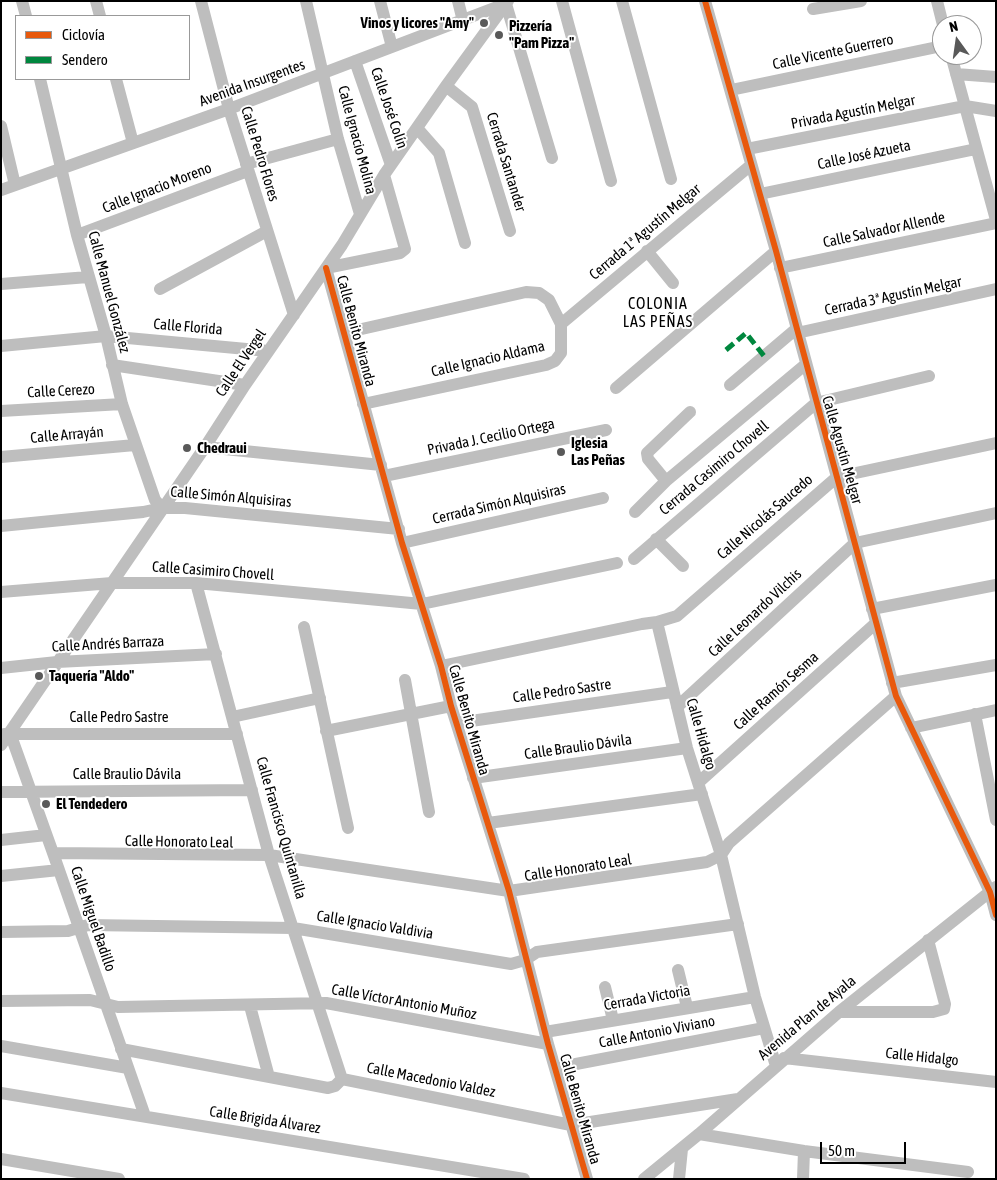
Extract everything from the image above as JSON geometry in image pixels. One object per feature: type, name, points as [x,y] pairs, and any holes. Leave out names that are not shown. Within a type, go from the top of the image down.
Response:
[{"type":"street","points":[[22,1],[26,15]]},
{"type":"street","points":[[96,1],[100,15]]},
{"type":"street","name":"Calle Pedro Flores","points":[[201,1],[229,109],[294,315]]},
{"type":"street","name":"Calle Ignacio Molina","points":[[306,1],[338,139],[360,214]]},
{"type":"street","points":[[380,1],[392,47]]},
{"type":"street","points":[[458,1],[463,21]]},
{"type":"street","points":[[562,1],[612,181]]},
{"type":"street","points":[[622,1],[672,179]]},
{"type":"street","name":"Calle Agustín Melgar","points":[[705,1],[776,251],[892,684],[911,728],[993,890],[996,915]]},
{"type":"street","points":[[813,9],[861,1]]},
{"type":"street","points":[[937,1],[940,15]]},
{"type":"street","points":[[509,2],[552,158]]},
{"type":"street","name":"Avenida Insurgentes","points":[[1,190],[229,109],[509,2]]},
{"type":"street","name":"Calle El Vergel","points":[[1,745],[6,733],[57,662],[326,268],[388,170],[446,86],[509,2]]},
{"type":"street","name":"Calle Vicente Guerrero","points":[[731,90],[932,48]]},
{"type":"street","name":"Calle José Colín","points":[[326,268],[400,253],[405,249],[388,170],[356,61]]},
{"type":"street","points":[[954,65],[976,149],[990,182],[996,221]]},
{"type":"street","points":[[956,74],[996,77]]},
{"type":"street","name":"Calle Manuel González","points":[[40,80],[77,235],[106,336],[122,404],[155,500],[162,508]]},
{"type":"street","points":[[116,80],[133,143]]},
{"type":"street","name":"Cerrada Santander","points":[[446,86],[472,106],[510,231]]},
{"type":"street","points":[[965,106],[996,111]]},
{"type":"street","name":"Privada Agustín Melgar","points":[[748,149],[965,106]]},
{"type":"street","points":[[1,126],[15,185]]},
{"type":"street","points":[[417,128],[439,153],[465,243]]},
{"type":"street","name":"Calle Ignacio Moreno","points":[[77,235],[247,167],[338,139]]},
{"type":"street","name":"Calle José Azueta","points":[[760,194],[976,149]]},
{"type":"street","name":"Cerrada 1ª Agustín Melgar","points":[[560,324],[751,164]]},
{"type":"street","name":"Calle Salvador Allende","points":[[780,268],[996,221]]},
{"type":"street","points":[[160,289],[267,231]]},
{"type":"street","points":[[648,250],[673,283]]},
{"type":"street","points":[[616,388],[776,251]]},
{"type":"street","name":"Calle Benito Miranda","points":[[326,268],[402,543],[509,891],[546,1038],[587,1179]]},
{"type":"street","points":[[1,284],[88,277]]},
{"type":"street","name":"Cerrada 3ª Agustín Melgar","points":[[730,385],[797,331],[996,290]]},
{"type":"street","name":"Calle Ignacio Aldama","points":[[344,333],[526,292],[539,293],[549,300],[560,324],[561,353],[554,361],[546,365],[363,404]]},
{"type":"street","name":"Calle Florida","points":[[1,346],[106,336],[268,351]]},
{"type":"street","points":[[635,512],[666,481],[806,364]]},
{"type":"street","points":[[112,365],[245,385]]},
{"type":"street","points":[[816,403],[929,376]]},
{"type":"street","name":"Cerrada Casimiro Chovell","points":[[634,559],[816,403]]},
{"type":"street","name":"Calle Cerezo","points":[[1,411],[122,404]]},
{"type":"street","points":[[666,481],[648,459],[647,453],[690,412]]},
{"type":"street","name":"Privada J. Cecilio Ortega","points":[[204,447],[382,471],[606,430]]},
{"type":"street","name":"Calle Nicolás Saucedo","points":[[657,622],[677,616],[837,477],[996,443]]},
{"type":"street","name":"Calle Arrayán","points":[[1,457],[135,445]]},
{"type":"street","name":"Cerrada Simón Alquisiras","points":[[402,543],[603,498]]},
{"type":"street","name":"Calle Simón Alquisiras","points":[[1,526],[143,512],[162,508],[185,508],[399,529]]},
{"type":"street","points":[[855,542],[996,513]]},
{"type":"street","points":[[656,539],[682,566]]},
{"type":"street","name":"Calle Leonardo Vilchis","points":[[677,706],[855,542]]},
{"type":"street","points":[[422,604],[617,563]]},
{"type":"street","name":"Calle Casimiro Chovell","points":[[1,592],[112,582],[196,584],[422,604]]},
{"type":"street","name":"Calle Francisco Quintanilla","points":[[196,584],[269,855],[342,1079]]},
{"type":"street","points":[[872,609],[996,585]]},
{"type":"street","points":[[441,666],[657,622]]},
{"type":"street","name":"Calle Hidalgo","points":[[657,622],[672,692],[687,748],[721,855],[755,997],[764,1028],[780,1062],[996,1082]]},
{"type":"street","name":"Calle Ramón Sesma","points":[[700,788],[876,623]]},
{"type":"street","points":[[304,627],[348,828]]},
{"type":"street","name":"Calle Andrés Barraza","points":[[1,668],[57,662],[216,654]]},
{"type":"street","points":[[892,684],[996,665]]},
{"type":"street","points":[[405,680],[429,812]]},
{"type":"street","name":"Calle Pedro Sastre","points":[[457,723],[672,692]]},
{"type":"street","points":[[721,855],[729,843],[896,696]]},
{"type":"street","points":[[232,717],[320,698]]},
{"type":"street","points":[[326,731],[451,706]]},
{"type":"street","points":[[911,728],[996,710]]},
{"type":"street","points":[[975,714],[996,820]]},
{"type":"street","name":"Calle Pedro Sastre","points":[[6,733],[237,734]]},
{"type":"street","name":"Calle Miguel Badillo","points":[[6,733],[53,853],[145,1116]]},
{"type":"street","name":"Calle Braulio Dávila","points":[[473,778],[687,748]]},
{"type":"street","points":[[488,823],[700,788]]},
{"type":"street","name":"Calle Braulio Dávila","points":[[1,792],[252,790]]},
{"type":"street","points":[[1,840],[46,836]]},
{"type":"street","name":"Calle Honorato Leal","points":[[53,853],[269,855],[509,891],[707,862],[721,855]]},
{"type":"street","points":[[1,876],[59,870]]},
{"type":"street","name":"Avenida Plan de Ayala","points":[[644,1179],[682,1149],[839,1012],[993,890]]},
{"type":"street","name":"Calle Ignacio Valdivia","points":[[1,932],[68,931],[88,925],[293,928],[511,964],[525,960],[537,952],[738,924]]},
{"type":"street","points":[[839,1012],[933,1012],[944,1009],[945,1004],[928,940]]},
{"type":"street","points":[[678,970],[687,1007]]},
{"type":"street","points":[[605,987],[613,1020]]},
{"type":"street","name":"Cerrada Victoria","points":[[546,1038],[613,1020],[755,997]]},
{"type":"street","name":"Calle Víctor Antonio Muñoz","points":[[1,1001],[90,1000],[118,1007],[250,1006],[326,1003],[546,1038]]},
{"type":"street","points":[[250,1006],[269,1077]]},
{"type":"street","name":"Calle Antonio Viviano","points":[[555,1068],[764,1028]]},
{"type":"street","points":[[1,1046],[128,1068]]},
{"type":"street","points":[[121,1048],[328,1088],[335,1086],[342,1079]]},
{"type":"street","name":"Calle Macedonio Valdez","points":[[342,1079],[571,1125],[738,1099]]},
{"type":"street","name":"Calle Brigida Álvarez","points":[[1,1093],[524,1179]]},
{"type":"street","points":[[699,1134],[804,1151],[968,1172]]},
{"type":"street","points":[[679,1179],[682,1149]]},
{"type":"street","points":[[803,1179],[804,1151]]},
{"type":"street","points":[[1,1159],[119,1179]]},
{"type":"marked path","points":[[726,350],[746,333],[764,356]]},
{"type":"cycle path","points":[[705,1],[776,251],[896,696],[990,892],[996,915]]},
{"type":"cycle path","points":[[326,268],[402,543],[509,891],[548,1044],[587,1179]]},
{"type":"place","name":"Vinos y licores \"Amy\"","points":[[484,23]]},
{"type":"place","name":"Pizzería \"Pam Pizza\"","points":[[499,35]]},
{"type":"place","name":"Chedraui","points":[[187,448]]},
{"type":"place","name":"Iglesia Las Peñas","points":[[561,452]]},
{"type":"place","name":"Taquería \"Aldo\"","points":[[39,676]]},
{"type":"place","name":"El Tendedero","points":[[46,804]]},
{"type":"district","name":"COLONIA LAS PEÑAS","points":[[658,313]]}]
